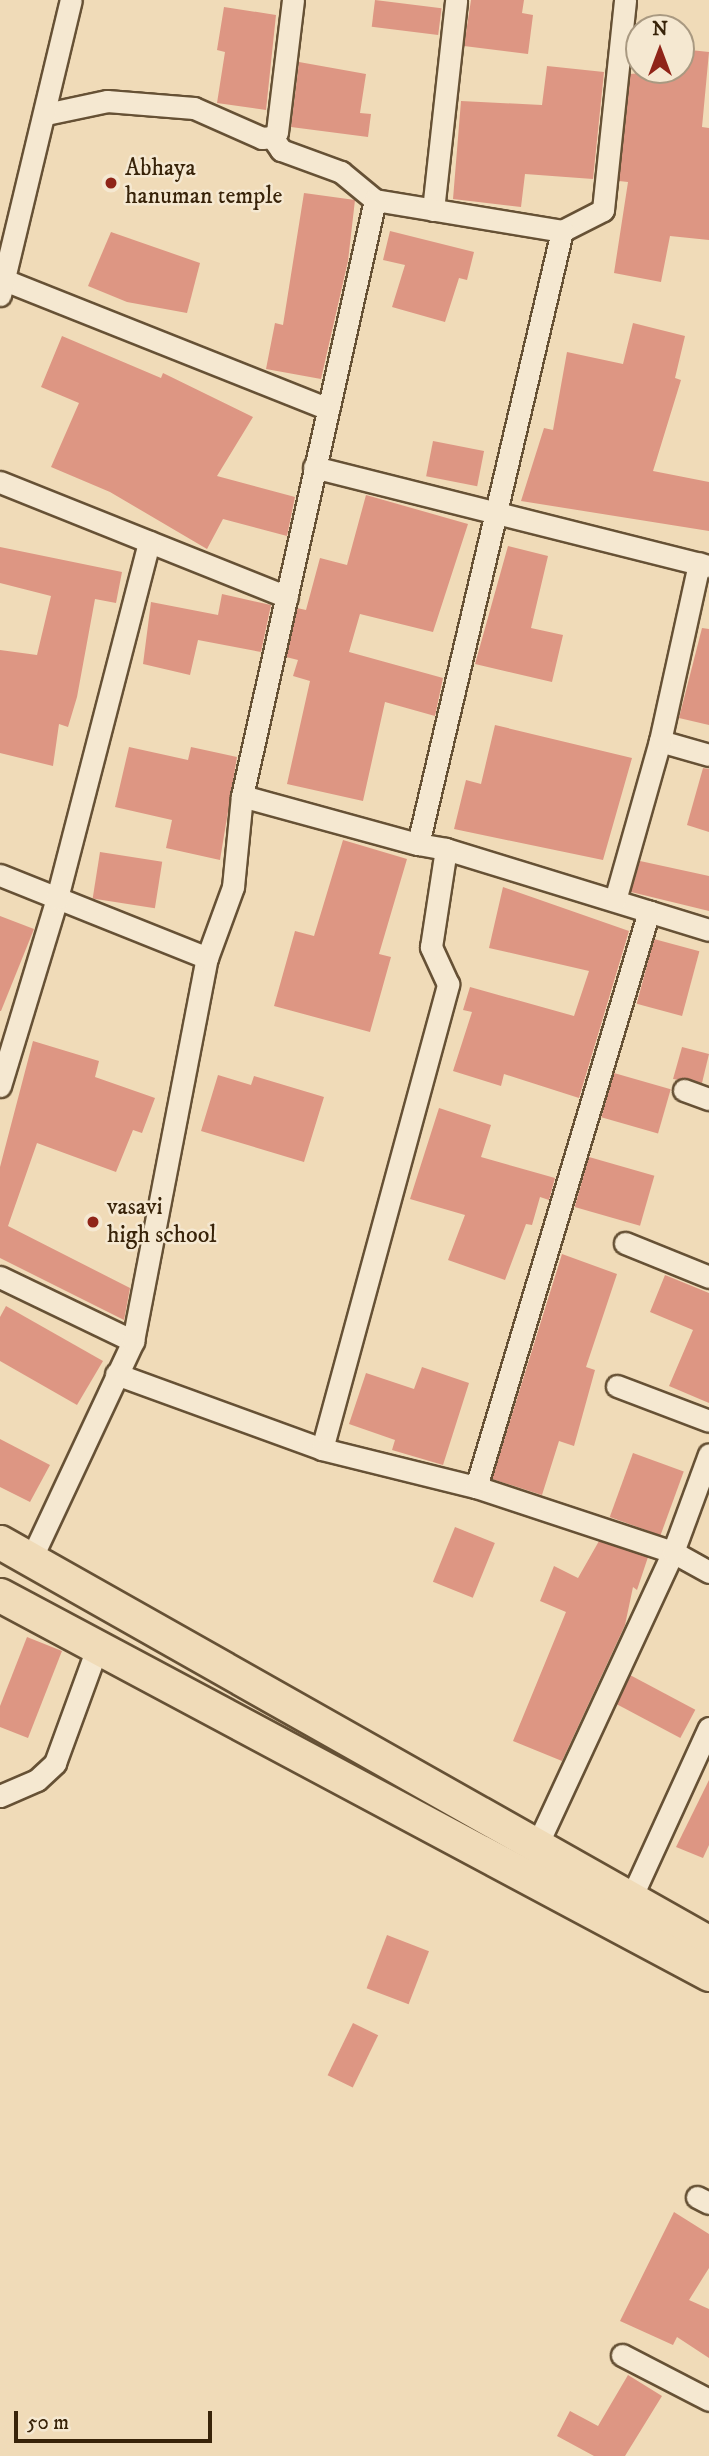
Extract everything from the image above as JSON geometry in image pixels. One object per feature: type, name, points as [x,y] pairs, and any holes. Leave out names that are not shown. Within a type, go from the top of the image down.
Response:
[{"type":"main road","points":[[0,1542],[258,1693],[709,1942]]},
{"type":"main road","points":[[0,1595],[709,1974]]},
{"type":"street","points":[[71,0],[46,114],[2,273],[328,409]]},
{"type":"street","points":[[46,114],[107,101],[194,108],[262,138],[272,137],[277,132],[293,0]]},
{"type":"street","points":[[433,210],[456,0]]},
{"type":"street","points":[[272,137],[281,150],[341,172],[375,200],[562,231],[603,210],[625,0]]},
{"type":"street","points":[[31,1559],[133,1341],[207,958],[233,887],[242,796],[375,200]]},
{"type":"street","points":[[418,844],[494,508],[562,231]]},
{"type":"street","points":[[314,467],[494,508],[704,565],[660,741],[615,900]]},
{"type":"street","points":[[0,482],[287,597]]},
{"type":"street","points":[[0,1086],[57,898],[149,542]]},
{"type":"street","points":[[660,741],[709,755]]},
{"type":"street","points":[[242,796],[418,844],[446,849],[709,930]]},
{"type":"street","points":[[322,1449],[448,984],[431,947],[446,849]]},
{"type":"street","points":[[0,875],[207,958]]},
{"type":"street","points":[[476,1487],[649,911]]},
{"type":"street","points":[[684,1090],[709,1099]]},
{"type":"street","points":[[625,1243],[709,1277]]},
{"type":"street","points":[[0,1277],[133,1341]]},
{"type":"street","points":[[116,1374],[322,1449],[476,1487],[673,1552],[709,1572]]},
{"type":"street","points":[[617,1386],[709,1421]]},
{"type":"street","points":[[537,1845],[673,1552],[709,1454]]},
{"type":"street","points":[[0,1796],[37,1780],[55,1763],[97,1648]]},
{"type":"street","points":[[631,1898],[709,1728]]},
{"type":"street","points":[[622,2355],[709,2400]]},
{"type":"building","points":[[375,0],[442,8],[438,35],[372,27]]},
{"type":"building","points":[[471,0],[524,0],[522,13],[533,15],[528,54],[464,46]]},
{"type":"building","points":[[224,7],[276,15],[266,110],[217,103],[225,52],[217,50]]},
{"type":"building","points":[[695,50],[709,52],[702,127],[709,128],[709,240],[670,236],[661,282],[614,273],[628,182],[619,181],[629,84],[695,84]]},
{"type":"building","points":[[299,62],[366,74],[360,113],[371,114],[368,137],[291,127]]},
{"type":"building","points":[[547,66],[604,72],[593,179],[525,174],[521,207],[453,199],[461,101],[542,105]]},
{"type":"building","points":[[304,193],[355,200],[348,261],[321,379],[266,369],[275,323],[283,325]]},
{"type":"building","points":[[390,231],[474,252],[467,280],[459,278],[445,322],[392,307],[405,265],[383,260]]},
{"type":"building","points":[[111,232],[200,263],[187,313],[127,302],[88,286]]},
{"type":"building","points":[[633,323],[685,336],[675,378],[681,380],[653,471],[709,482],[709,531],[521,501],[544,428],[553,430],[567,352],[623,364]]},
{"type":"building","points":[[62,336],[161,378],[163,373],[253,417],[217,476],[295,497],[287,536],[223,519],[207,549],[110,492],[51,467],[79,403],[41,387]]},
{"type":"building","points":[[433,441],[484,451],[477,486],[426,476]]},
{"type":"building","points":[[366,495],[468,524],[433,632],[360,614],[349,652],[443,678],[435,716],[385,702],[363,801],[287,784],[310,681],[293,676],[298,660],[286,657],[297,608],[306,610],[320,558],[347,565]]},
{"type":"building","points":[[508,546],[548,556],[531,628],[563,635],[552,682],[475,664]]},
{"type":"building","points":[[0,547],[122,572],[116,603],[95,599],[77,697],[68,727],[59,724],[53,766],[0,753],[0,650],[37,655],[51,596],[0,583]]},
{"type":"building","points":[[222,594],[271,605],[261,652],[198,640],[190,675],[143,664],[151,602],[218,615]]},
{"type":"building","points":[[702,628],[709,629],[709,725],[679,718]]},
{"type":"building","points":[[495,725],[632,758],[603,860],[454,829],[466,780],[481,784]]},
{"type":"building","points":[[129,747],[188,760],[191,747],[237,757],[220,860],[166,848],[172,820],[115,807]]},
{"type":"building","points":[[703,768],[709,769],[709,832],[687,825]]},
{"type":"building","points":[[343,840],[407,859],[379,954],[391,957],[370,1032],[274,1006],[295,931],[314,936]]},
{"type":"building","points":[[100,852],[162,862],[155,908],[93,898]]},
{"type":"building","points":[[640,861],[709,876],[709,911],[631,892]]},
{"type":"building","points":[[503,887],[629,931],[579,1098],[504,1074],[501,1086],[453,1071],[472,1012],[463,1010],[470,987],[574,1016],[589,971],[489,948]]},
{"type":"building","points":[[0,916],[34,929],[1,1011],[0,1011]]},
{"type":"building","points":[[654,939],[699,951],[682,1016],[637,1004]]},
{"type":"building","points":[[33,1041],[99,1061],[95,1077],[155,1098],[142,1133],[133,1130],[116,1172],[37,1143],[8,1226],[130,1288],[124,1320],[0,1258],[0,1167]]},
{"type":"building","points":[[682,1047],[709,1054],[702,1083],[673,1079]]},
{"type":"building","points":[[614,1073],[671,1089],[658,1133],[601,1117]]},
{"type":"building","points":[[218,1075],[251,1085],[254,1076],[324,1097],[304,1162],[201,1131]]},
{"type":"building","points":[[439,1108],[491,1125],[481,1157],[555,1178],[549,1200],[540,1197],[532,1225],[526,1224],[505,1280],[448,1260],[465,1215],[410,1199]]},
{"type":"building","points":[[589,1157],[654,1176],[640,1226],[575,1207]]},
{"type":"building","points":[[562,1254],[617,1274],[586,1367],[595,1370],[574,1446],[559,1441],[542,1495],[492,1479]]},
{"type":"building","points":[[665,1275],[709,1293],[709,1403],[669,1386],[693,1330],[650,1312]]},
{"type":"building","points":[[6,1306],[103,1361],[77,1405],[0,1361],[0,1317]]},
{"type":"building","points":[[422,1367],[469,1383],[443,1465],[392,1450],[395,1440],[349,1424],[366,1373],[414,1389]]},
{"type":"building","points":[[0,1439],[50,1465],[30,1502],[0,1487]]},
{"type":"building","points":[[633,1453],[684,1471],[660,1535],[610,1517]]},
{"type":"building","points":[[455,1527],[495,1543],[473,1598],[433,1582]]},
{"type":"building","points":[[599,1541],[648,1557],[637,1590],[633,1587],[625,1625],[562,1761],[513,1741],[566,1612],[540,1601],[554,1566],[578,1578]]},
{"type":"building","points":[[27,1637],[62,1651],[28,1738],[0,1727],[0,1706]]},
{"type":"building","points":[[630,1675],[695,1710],[680,1738],[615,1703]]},
{"type":"building","points":[[709,1780],[709,1845],[703,1858],[676,1847]]},
{"type":"building","points":[[387,1935],[429,1951],[409,2004],[367,1988]]},
{"type":"building","points":[[353,2023],[378,2035],[353,2087],[328,2075]]},
{"type":"building","points":[[674,2212],[709,2234],[709,2268],[689,2300],[709,2309],[709,2358],[677,2337],[673,2345],[620,2321]]},
{"type":"building","points":[[628,2375],[662,2396],[625,2456],[594,2456],[557,2436],[570,2411],[598,2426]]},
{"type":"place","name":"Abhaya hanuman temple","points":[[111,183]]},
{"type":"place","name":"vasavi high school","points":[[93,1222]]}]
